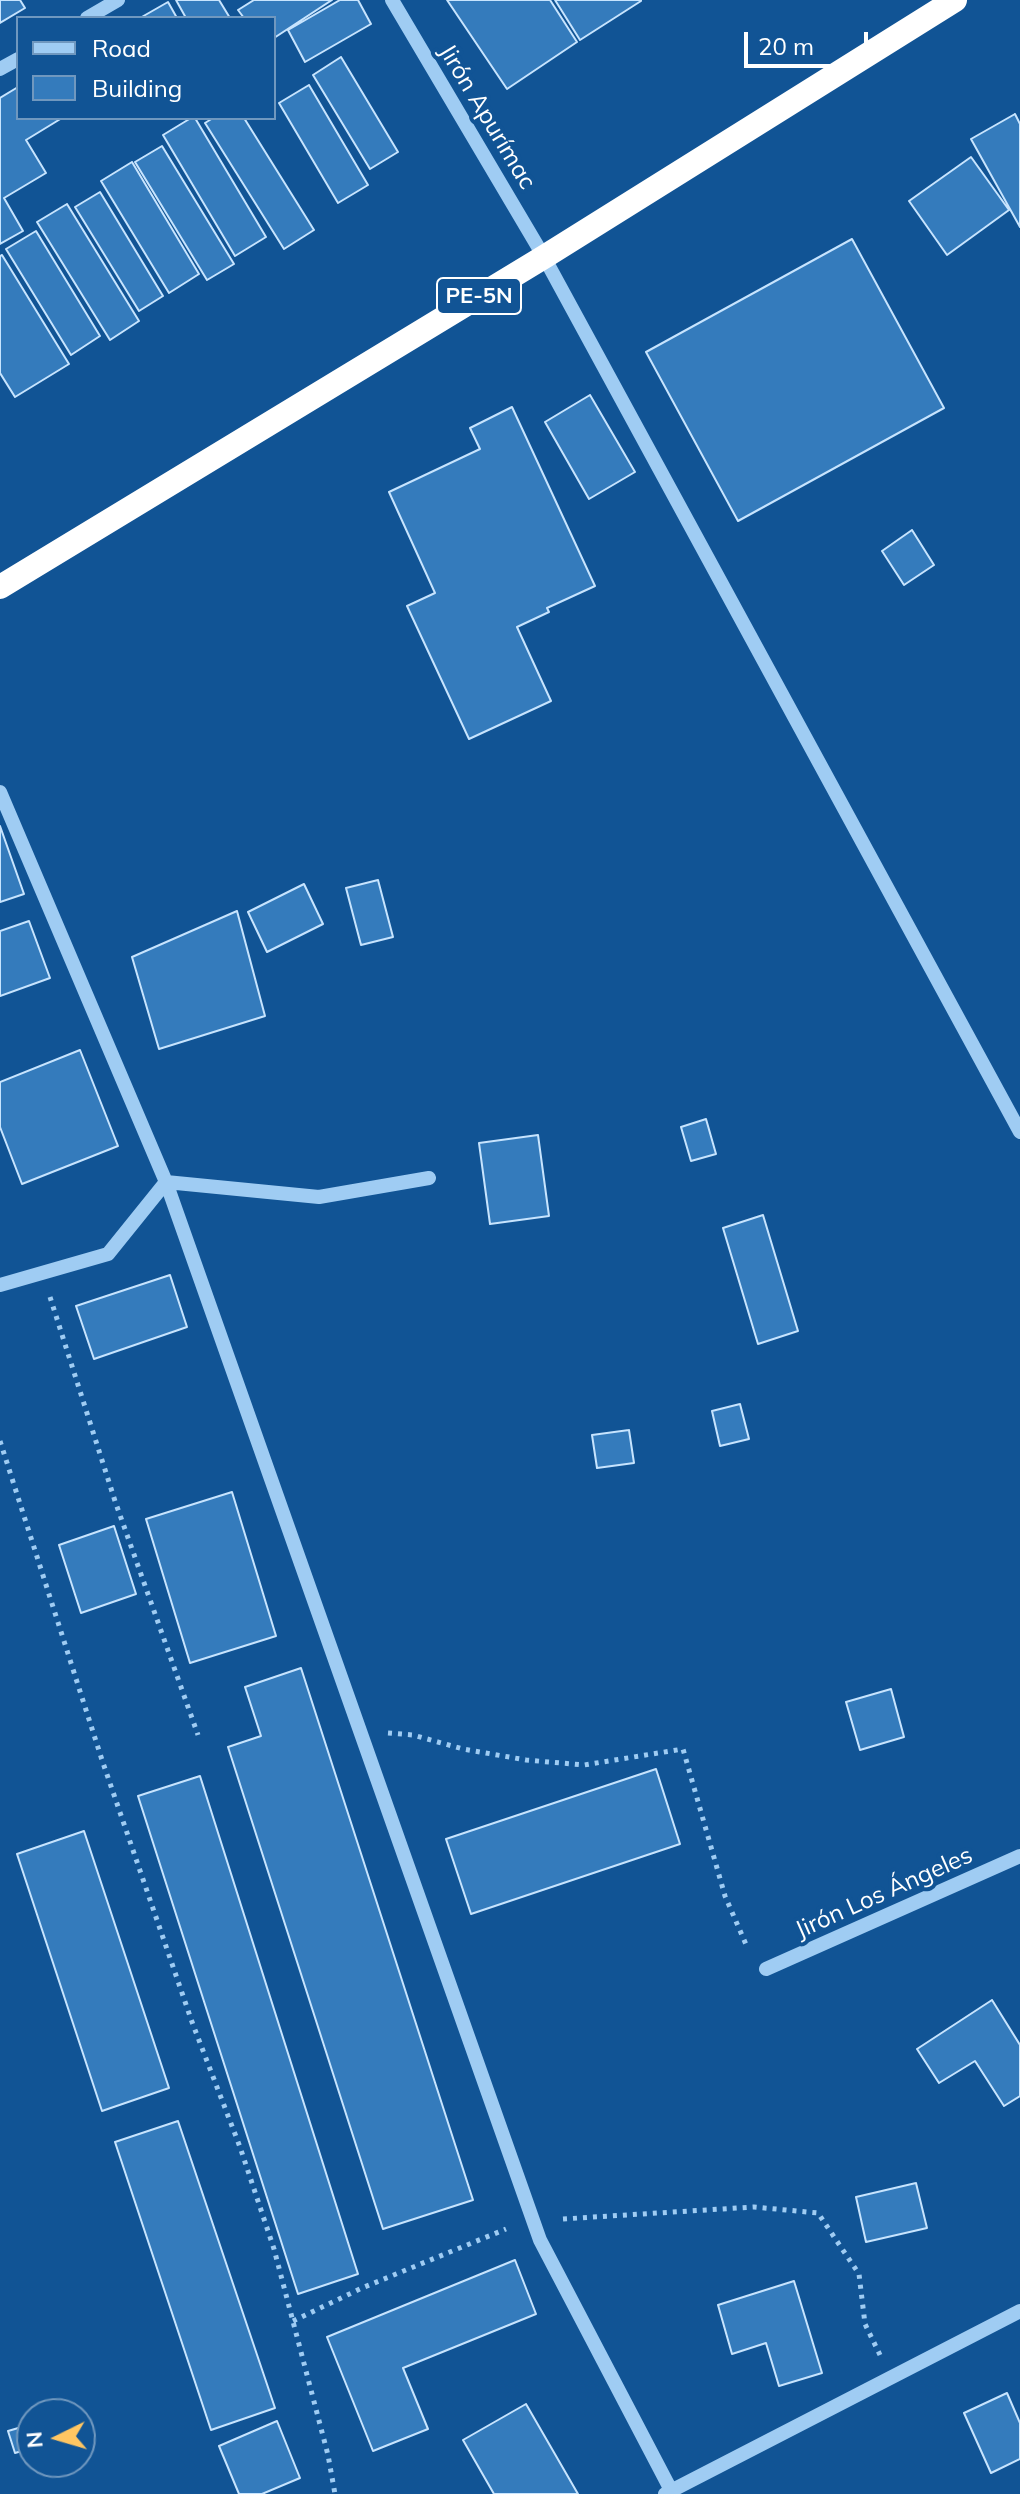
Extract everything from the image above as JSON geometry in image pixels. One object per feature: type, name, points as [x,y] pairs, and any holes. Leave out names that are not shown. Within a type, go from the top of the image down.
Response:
[{"type":"highway","name":"PE-5N","points":[[0,587],[544,257],[955,0]]},
{"type":"street","points":[[90,16],[118,0]]},
{"type":"street","name":"Jirón Apurímac","points":[[392,0],[544,257],[1020,1132]]},
{"type":"street","points":[[0,792],[166,1182],[540,2240],[670,2493],[1020,2311]]},
{"type":"street","points":[[166,1182],[319,1197],[429,1178]]},
{"type":"street","points":[[0,1285],[108,1254],[166,1182]]},
{"type":"street","name":"Jirón Los Ángeles","points":[[766,1969],[1020,1856]]},
{"type":"path","points":[[43,1273],[115,1501],[198,1735]]},
{"type":"path","points":[[0,1441],[102,1760],[274,2249],[335,2494]]},
{"type":"path","points":[[359,1730],[413,1735],[463,1749],[526,1760],[584,1765],[683,1749],[725,1896],[745,1947],[766,1969]]},
{"type":"path","points":[[293,2321],[475,2240],[533,2220],[754,2207],[818,2213],[859,2274],[865,2324],[891,2377]]},
{"type":"building","points":[[0,0],[20,0],[25,8],[0,23]]},
{"type":"building","points":[[176,0],[219,0],[229,16],[185,16]]},
{"type":"building","points":[[254,0],[332,0],[276,37],[276,16],[242,16],[238,10]]},
{"type":"building","points":[[340,0],[358,0],[371,24],[305,62],[288,30]]},
{"type":"building","points":[[447,0],[550,0],[577,42],[507,89]]},
{"type":"building","points":[[555,0],[641,0],[641,1],[580,40]]},
{"type":"building","points":[[168,2],[176,16],[144,16]]},
{"type":"building","points":[[341,57],[398,152],[370,169],[313,75]]},
{"type":"building","points":[[309,85],[368,185],[338,203],[279,103]]},
{"type":"building","points":[[16,88],[16,120],[59,120],[26,140],[46,173],[4,198],[23,231],[0,244],[0,98]]},
{"type":"building","points":[[1015,114],[1020,124],[1020,227],[971,139]]},
{"type":"building","points":[[188,120],[196,120],[266,237],[235,256],[163,135]]},
{"type":"building","points":[[210,120],[245,120],[314,230],[284,249],[205,123]]},
{"type":"building","points":[[162,146],[234,264],[207,280],[135,162]]},
{"type":"building","points":[[971,157],[1009,210],[947,255],[909,201]]},
{"type":"building","points":[[132,162],[199,274],[169,293],[101,181]]},
{"type":"building","points":[[100,192],[163,296],[139,311],[75,207]]},
{"type":"building","points":[[67,204],[139,321],[110,340],[37,222]]},
{"type":"building","points":[[36,231],[100,336],[71,355],[6,249]]},
{"type":"building","points":[[852,239],[944,408],[738,521],[646,352]]},
{"type":"building","points":[[2,255],[69,364],[15,397],[0,373]]},
{"type":"building","points":[[590,395],[635,472],[589,499],[545,422]]},
{"type":"building","points":[[512,407],[595,586],[547,608],[549,612],[517,627],[551,701],[469,739],[407,606],[435,593],[389,492],[480,449],[470,428]]},
{"type":"building","points":[[912,530],[934,565],[904,585],[882,551]]},
{"type":"building","points":[[0,826],[24,894],[0,902]]},
{"type":"building","points":[[378,880],[393,937],[361,945],[346,888]]},
{"type":"building","points":[[304,884],[323,924],[267,952],[248,912]]},
{"type":"building","points":[[237,911],[265,1016],[159,1049],[132,957]]},
{"type":"building","points":[[29,921],[50,978],[0,996],[0,931]]},
{"type":"building","points":[[80,1050],[118,1146],[22,1184],[0,1127],[0,1082]]},
{"type":"building","points":[[706,1119],[716,1154],[691,1161],[681,1127]]},
{"type":"building","points":[[538,1135],[549,1216],[490,1224],[479,1143]]},
{"type":"building","points":[[763,1215],[798,1331],[758,1344],[723,1228]]},
{"type":"building","points":[[170,1275],[187,1327],[94,1359],[76,1306]]},
{"type":"building","points":[[740,1404],[749,1439],[720,1446],[712,1411]]},
{"type":"building","points":[[629,1430],[634,1463],[597,1468],[592,1435]]},
{"type":"building","points":[[232,1492],[276,1636],[190,1663],[146,1519]]},
{"type":"building","points":[[114,1526],[136,1594],[81,1613],[59,1545]]},
{"type":"building","points":[[301,1668],[473,2200],[383,2229],[228,1747],[261,1736],[245,1687]]},
{"type":"building","points":[[891,1689],[904,1737],[860,1750],[846,1702]]},
{"type":"building","points":[[656,1769],[680,1844],[471,1914],[446,1839]]},
{"type":"building","points":[[200,1776],[358,2274],[298,2294],[138,1796]]},
{"type":"building","points":[[84,1831],[169,2088],[102,2111],[17,1854]]},
{"type":"building","points":[[992,2000],[1020,2045],[1020,2096],[1004,2106],[975,2061],[939,2083],[917,2049]]},
{"type":"building","points":[[178,2121],[275,2408],[211,2430],[115,2142]]},
{"type":"building","points":[[916,2183],[927,2228],[866,2242],[856,2197]]},
{"type":"building","points":[[515,2260],[536,2314],[403,2368],[428,2429],[373,2451],[327,2337]]},
{"type":"building","points":[[794,2281],[822,2373],[779,2386],[766,2343],[732,2354],[718,2305]]},
{"type":"building","points":[[1007,2393],[1020,2423],[1020,2459],[991,2473],[964,2413]]},
{"type":"building","points":[[526,2404],[578,2494],[494,2494],[463,2440]]},
{"type":"building","points":[[277,2421],[300,2478],[262,2494],[239,2494],[219,2446]]},
{"type":"building","points":[[16,2429],[16,2453],[15,2453],[8,2431]]}]
